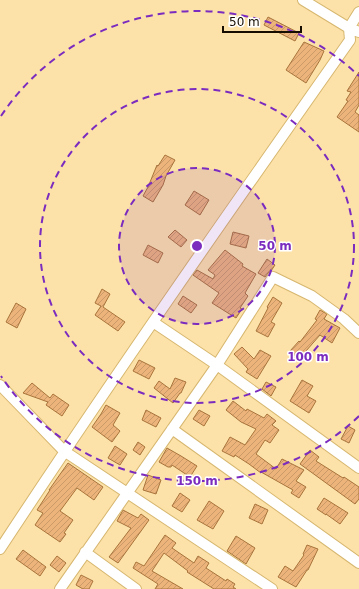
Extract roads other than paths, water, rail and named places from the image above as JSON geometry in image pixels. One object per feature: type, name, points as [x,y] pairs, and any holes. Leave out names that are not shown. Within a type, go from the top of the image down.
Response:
[{"type":"street","points":[[303,0],[359,32]]},
{"type":"street","points":[[0,549],[153,322],[350,40],[350,28],[359,12]]},
{"type":"street","points":[[60,589],[217,365],[273,277],[312,296],[344,319],[359,333]]},
{"type":"street","points":[[153,322],[217,365],[359,468]]},
{"type":"street","points":[[0,385],[64,452],[272,589]]},
{"type":"street","points":[[172,430],[359,563]]},
{"type":"street","points":[[85,552],[136,589]]}]
